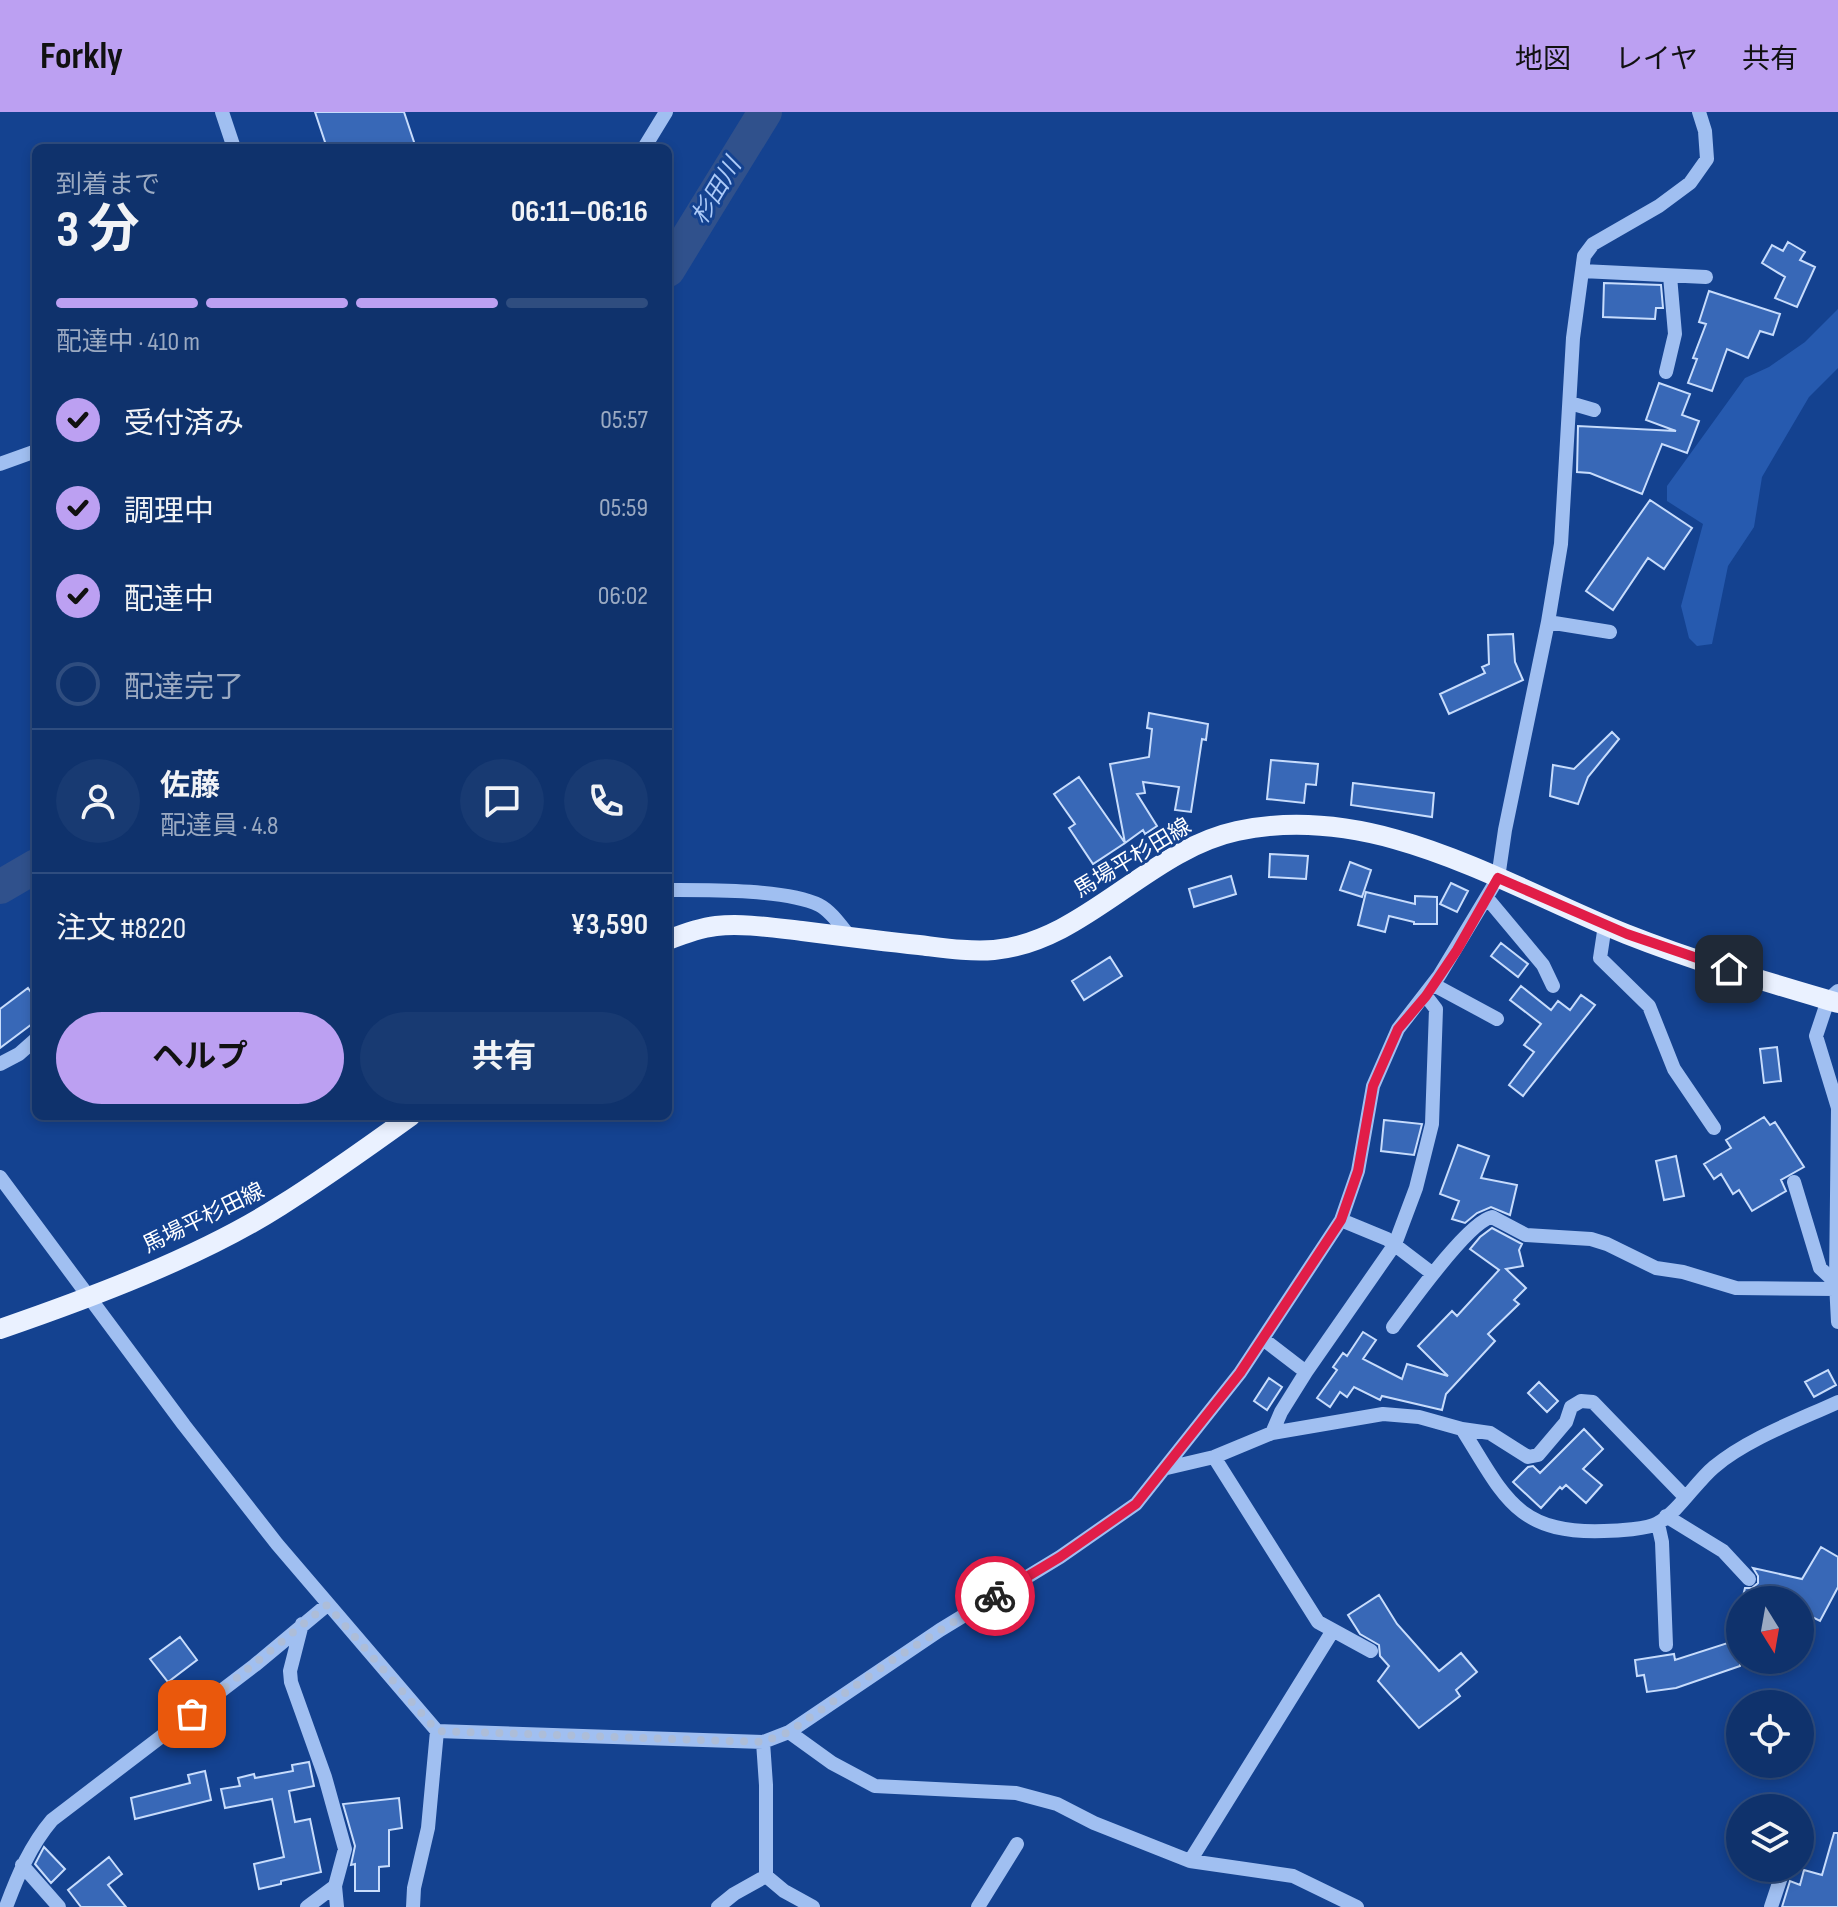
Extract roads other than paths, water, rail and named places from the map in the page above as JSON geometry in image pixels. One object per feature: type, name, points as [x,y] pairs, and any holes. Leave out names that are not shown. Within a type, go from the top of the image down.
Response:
[{"type":"main road","name":"馬場平杉田線","points":[[672,939],[703,928],[727,925],[955,950],[992,950],[1026,944],[1058,930],[1191,847],[1236,831],[1281,824],[1319,824],[1392,837],[1498,878],[1605,925],[1780,987],[1835,998]]},
{"type":"main road","name":"馬場平杉田線","points":[[0,1329],[191,1253],[278,1207],[405,1120]]},
{"type":"street","points":[[222,112],[233,144]]},
{"type":"street","points":[[646,144],[666,112]]},
{"type":"street","points":[[437,1731],[763,1742],[789,1732],[940,1630],[1060,1557],[1136,1504],[1167,1468],[1240,1373],[1341,1220],[1358,1171],[1373,1086],[1398,1029],[1430,990],[1498,878],[1561,544],[1573,338],[1584,256],[1593,244],[1659,206],[1690,183],[1707,159],[1705,131],[1699,112]]},
{"type":"street","points":[[1582,271],[1706,277]]},
{"type":"street","points":[[1666,372],[1675,334],[1670,276]]},
{"type":"street","points":[[1570,403],[1594,410]]},
{"type":"street","points":[[0,464],[32,452]]},
{"type":"street","points":[[1548,622],[1610,632]]},
{"type":"street","points":[[672,890],[793,897],[821,906],[850,937]]},
{"type":"street","points":[[1487,898],[1543,965],[1553,986]]},
{"type":"street","points":[[1605,925],[1600,958],[1649,1006],[1674,1069],[1714,1128]]},
{"type":"street","points":[[1430,990],[1497,1019]]},
{"type":"street","points":[[1272,1433],[1306,1372],[1395,1244],[1416,1188],[1432,1124],[1436,1009],[1430,990]]},
{"type":"street","points":[[1835,998],[1816,1036],[1838,1108],[1838,1322]]},
{"type":"street","points":[[0,1064],[32,1043]]},
{"type":"street","points":[[0,1177],[184,1425],[327,1605],[437,1731],[428,1828],[414,1888],[413,1907]]},
{"type":"street","points":[[1794,1182],[1820,1268],[1836,1286]]},
{"type":"street","points":[[1393,1327],[1433,1274],[1477,1225],[1492,1217],[1526,1235],[1591,1239],[1656,1268],[1683,1272],[1736,1288],[1836,1286]]},
{"type":"street","points":[[1341,1220],[1395,1244],[1433,1274]]},
{"type":"street","points":[[1263,1339],[1306,1372]]},
{"type":"street","points":[[1167,1468],[1214,1457],[1272,1433],[1383,1414],[1419,1417],[1490,1433],[1528,1457],[1538,1455],[1566,1422],[1571,1407],[1587,1400],[1593,1402],[1685,1497]]},
{"type":"street","points":[[1462,1429],[1503,1495],[1514,1506],[1540,1522],[1572,1531],[1591,1532],[1662,1520],[1714,1466],[1782,1428],[1838,1402]]},
{"type":"street","points":[[1214,1457],[1318,1622],[1371,1651]]},
{"type":"street","points":[[1662,1520],[1723,1551],[1749,1579]]},
{"type":"street","points":[[1662,1520],[1666,1645]]},
{"type":"street","points":[[6,1907],[22,1865],[37,1838],[52,1820],[234,1681],[327,1605]]},
{"type":"street","points":[[302,1624],[290,1671],[291,1682],[325,1777],[345,1849],[335,1886],[337,1907]]},
{"type":"street","points":[[1190,1861],[1332,1632]]},
{"type":"street","points":[[789,1732],[832,1763],[875,1786],[1016,1793],[1057,1804],[1094,1823],[1190,1861],[1293,1876],[1357,1907]]},
{"type":"street","points":[[763,1742],[766,1876]]},
{"type":"street","points":[[978,1907],[1017,1844]]},
{"type":"street","points":[[22,1865],[59,1907]]},
{"type":"street","points":[[718,1907],[766,1876]]},
{"type":"street","points":[[766,1876],[784,1891],[813,1907]]},
{"type":"street","points":[[1771,1907],[1779,1882]]},
{"type":"street","points":[[307,1907],[335,1886]]},
{"type":"waterway","name":"杉田川","points":[[672,263],[765,112]]},
{"type":"waterway","name":"杉田川","points":[[0,887],[32,868]]}]
